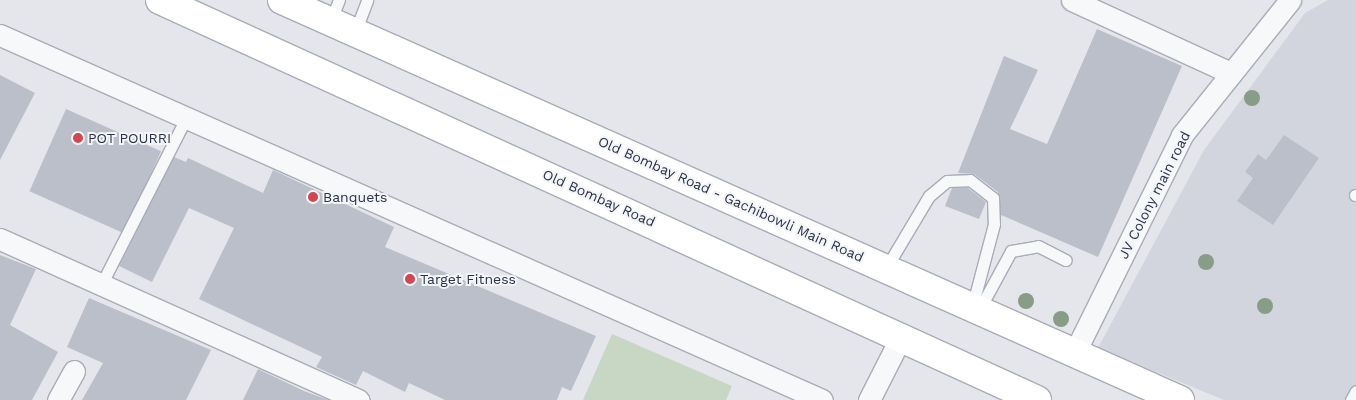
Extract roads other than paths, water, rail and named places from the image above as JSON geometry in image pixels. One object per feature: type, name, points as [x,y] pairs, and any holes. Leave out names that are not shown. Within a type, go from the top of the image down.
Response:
[{"type":"main road","name":"Old Bombay Road","points":[[160,0],[902,335],[1037,400]]},
{"type":"main road","name":"Old Bombay Road - Gachibowli Main Road","points":[[282,0],[334,11],[355,32],[1180,400]]},
{"type":"street","points":[[1072,0],[1231,73]]},
{"type":"street","name":"JV Colony main road","points":[[1074,354],[1182,135],[1290,0]]},
{"type":"street","points":[[0,34],[822,400]]},
{"type":"street","points":[[0,239],[358,400]]},
{"type":"street","points":[[869,400],[902,335]]},
{"type":"street","points":[[58,400],[74,371]]},
{"type":"lane","points":[[355,32],[367,0]]},
{"type":"lane","points":[[101,285],[187,116]]},
{"type":"lane","points":[[886,268],[929,196],[948,180],[970,180],[993,198],[994,224],[975,308]]},
{"type":"lane","points":[[975,308],[1010,251],[1038,246],[1066,260]]},
{"type":"lane","points":[[1351,400],[1356,391]]},
{"type":"place","name":"POT POURRI","points":[[78,138]]},
{"type":"place","name":"Banquets","points":[[313,197]]},
{"type":"place","name":"Target Fitness","points":[[410,279]]}]
